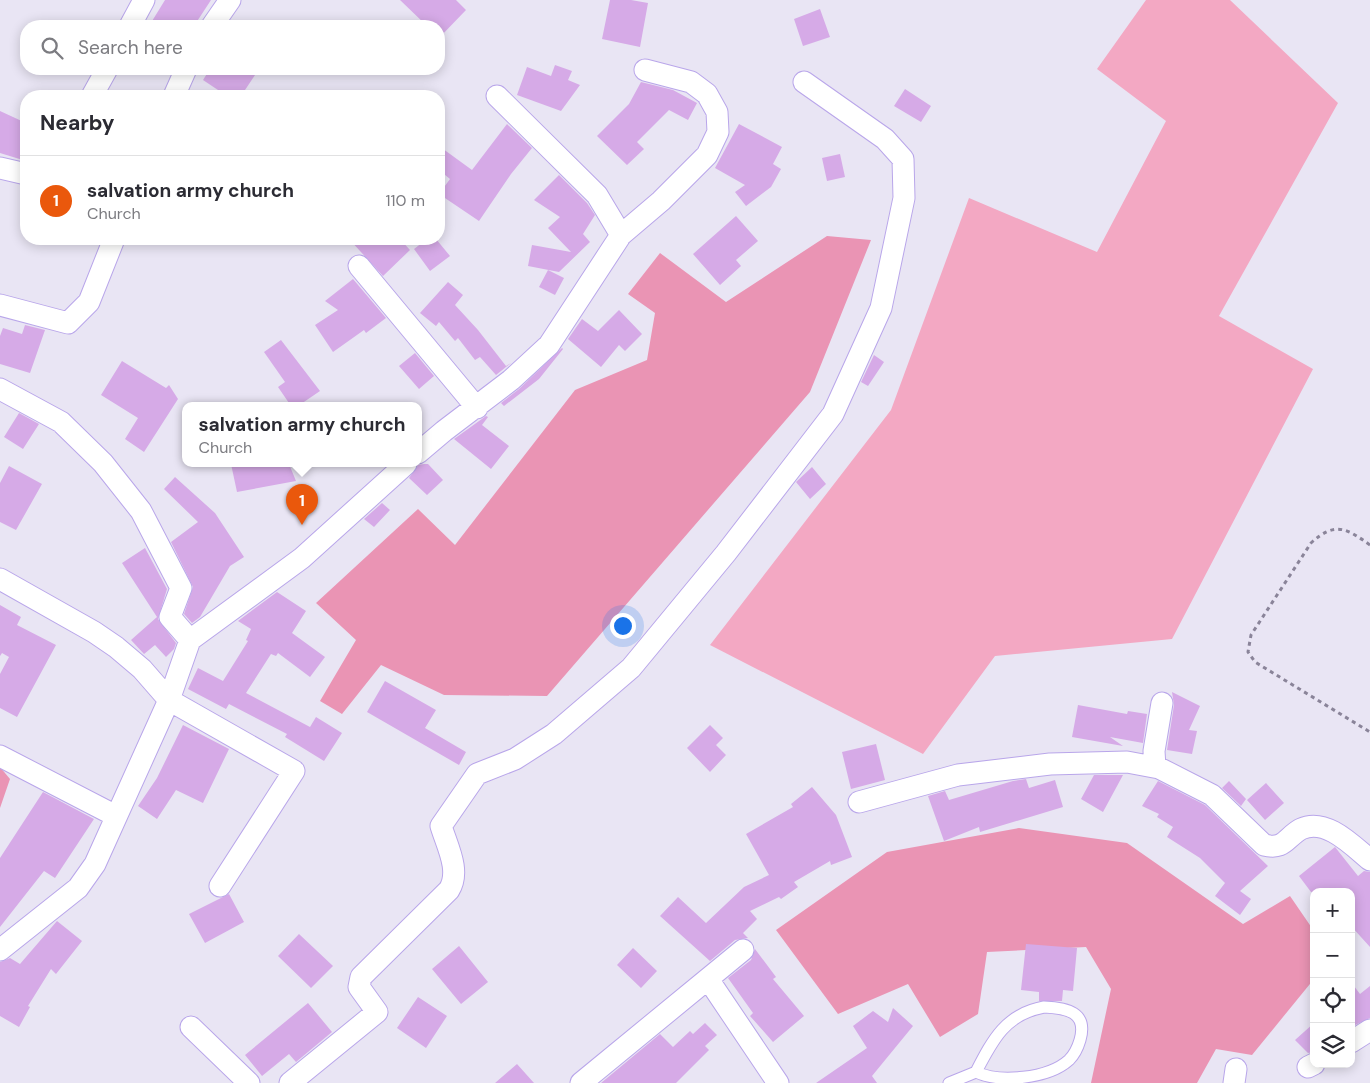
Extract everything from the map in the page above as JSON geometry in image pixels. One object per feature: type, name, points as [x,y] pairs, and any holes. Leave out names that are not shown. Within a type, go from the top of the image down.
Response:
[{"type":"street","points":[[133,20],[144,0]]},
{"type":"street","points":[[216,20],[230,0]]},
{"type":"street","points":[[422,449],[444,430],[477,408],[549,345],[621,235],[661,201],[707,155],[718,132],[717,112],[707,94],[691,82],[645,70]]},
{"type":"street","points":[[95,90],[104,75]]},
{"type":"street","points":[[177,90],[183,75]]},
{"type":"street","points":[[290,1083],[377,1012],[359,987],[362,977],[449,890],[454,881],[455,873],[441,826],[477,774],[514,759],[554,734],[631,668],[726,553],[833,414],[881,308],[904,198],[903,159],[885,139],[804,82]]},
{"type":"street","points":[[497,96],[597,195],[621,235]]},
{"type":"street","points":[[0,168],[20,173]]},
{"type":"street","points":[[0,305],[68,323],[89,302],[112,245]]},
{"type":"street","points":[[358,266],[477,408]]},
{"type":"street","points":[[0,389],[61,422],[103,463],[142,511],[181,588],[170,617],[190,640]]},
{"type":"street","points":[[0,950],[78,888],[95,864],[169,700],[190,640],[302,558],[403,467]]},
{"type":"street","points":[[0,579],[94,632],[116,647],[142,669],[169,700],[294,771],[220,886]]},
{"type":"street","points":[[1155,767],[1154,751],[1162,703]]},
{"type":"street","points":[[0,756],[116,816]]},
{"type":"street","points":[[859,802],[958,775],[1050,764],[1127,762],[1155,767],[1212,795],[1264,845],[1275,848],[1302,829],[1320,827],[1343,837],[1370,860]]},
{"type":"street","points":[[581,1083],[743,950]]},
{"type":"street","points":[[708,979],[778,1083]]},
{"type":"street","points":[[191,1027],[249,1083]]},
{"type":"street","points":[[1355,1039],[1370,1030]]},
{"type":"lane","points":[[950,1083],[976,1072],[985,1053],[1005,1026],[1014,1017],[1028,1010],[1044,1007],[1058,1008],[1073,1012],[1080,1019],[1083,1032],[1079,1045],[1069,1060],[1051,1071],[1009,1080],[986,1079],[976,1072]]},
{"type":"path","points":[[1370,545],[1358,537],[1336,528],[1324,532],[1311,543],[1251,635],[1248,652],[1256,662],[1370,732]]},
{"type":"shaded area","points":[[1146,0],[1230,0],[1338,103],[1219,316],[1313,369],[1172,639],[995,656],[923,754],[710,645],[891,410],[969,198],[1097,252],[1166,121],[1097,69]]},
{"type":"shaded area","points":[[827,236],[871,240],[810,392],[547,696],[444,695],[381,665],[342,714],[320,701],[356,640],[316,603],[418,509],[455,545],[575,390],[647,360],[655,313],[628,294],[660,253],[726,302]]},
{"type":"shaded area","points":[[0,767],[10,779],[0,808]]},
{"type":"shaded area","points":[[1019,828],[1127,843],[1243,924],[1290,896],[1310,925],[1310,984],[1252,1055],[1216,1049],[1197,1083],[1091,1083],[1111,989],[1086,947],[987,952],[978,1014],[940,1037],[908,984],[838,1014],[776,930],[887,852]]},
{"type":"building","points":[[165,0],[211,0],[198,20],[153,20]]},
{"type":"building","points":[[400,0],[456,0],[466,10],[445,32],[445,20],[421,20]]},
{"type":"building","points":[[610,0],[631,0],[648,3],[640,47],[602,39]]},
{"type":"building","points":[[820,9],[830,37],[803,46],[794,19]]},
{"type":"building","points":[[555,65],[572,71],[568,80],[580,85],[561,111],[517,95],[527,67],[551,76]]},
{"type":"building","points":[[206,75],[255,75],[245,90],[218,90],[203,80]]},
{"type":"building","points":[[641,82],[673,90],[697,103],[688,120],[669,110],[637,142],[644,149],[627,165],[597,136],[629,104]]},
{"type":"building","points":[[905,89],[931,106],[921,122],[894,106]]},
{"type":"building","points":[[0,111],[20,120],[20,159],[0,153]]},
{"type":"building","points":[[507,124],[532,148],[511,174],[479,221],[445,198],[445,186],[450,179],[445,175],[445,150],[472,170]]},
{"type":"building","points":[[739,124],[782,147],[773,164],[781,169],[771,187],[746,206],[735,192],[745,185],[715,168]]},
{"type":"building","points":[[840,154],[845,177],[827,181],[822,158]]},
{"type":"building","points":[[559,175],[587,203],[595,215],[583,234],[590,242],[559,272],[528,266],[532,245],[571,252],[548,228],[560,217],[534,200]]},
{"type":"building","points":[[736,216],[758,241],[736,260],[741,266],[720,285],[693,254]]},
{"type":"building","points":[[355,245],[405,245],[410,250],[383,276]]},
{"type":"building","points":[[419,245],[441,245],[450,256],[430,271],[414,249]]},
{"type":"building","points":[[548,270],[564,278],[555,295],[539,287]]},
{"type":"building","points":[[353,279],[386,318],[366,333],[364,330],[333,352],[315,325],[338,310],[325,301]]},
{"type":"building","points":[[448,282],[463,295],[455,305],[478,330],[506,366],[511,363],[496,375],[480,357],[475,360],[458,338],[455,341],[439,322],[436,326],[420,313]]},
{"type":"building","points":[[619,310],[642,334],[625,351],[619,345],[601,367],[568,339],[582,319],[598,331]]},
{"type":"building","points":[[25,325],[45,330],[30,373],[0,364],[0,336],[3,328],[22,334]]},
{"type":"building","points":[[281,340],[320,391],[304,402],[288,402],[278,387],[285,382],[264,352]]},
{"type":"building","points":[[562,348],[539,379],[504,406],[501,403],[519,389]]},
{"type":"building","points":[[415,353],[434,376],[419,389],[399,366]]},
{"type":"building","points":[[874,355],[884,362],[868,386],[861,382]]},
{"type":"building","points":[[122,361],[166,388],[169,385],[178,399],[144,452],[125,439],[138,418],[101,395]]},
{"type":"building","points":[[19,413],[39,424],[23,449],[4,437]]},
{"type":"building","points":[[486,416],[488,417],[482,425],[509,446],[491,469],[454,439]]},
{"type":"building","points":[[422,464],[428,464],[443,480],[427,495],[409,478],[417,467],[422,467]]},
{"type":"building","points":[[9,466],[42,484],[16,530],[0,522],[0,483]]},
{"type":"building","points":[[232,467],[290,467],[296,481],[237,492]]},
{"type":"building","points":[[812,467],[826,484],[810,499],[796,482]]},
{"type":"building","points":[[175,477],[215,513],[244,557],[230,566],[200,617],[192,623],[184,614],[193,587],[171,542],[198,522],[164,489]]},
{"type":"building","points":[[382,503],[390,510],[374,527],[364,519]]},
{"type":"building","points":[[145,548],[167,589],[158,619],[176,643],[174,649],[166,657],[155,645],[144,654],[131,640],[157,617],[122,563]]},
{"type":"building","points":[[277,592],[306,611],[292,633],[325,657],[310,677],[278,653],[276,656],[271,654],[246,693],[310,727],[316,717],[342,733],[324,761],[285,737],[287,734],[229,704],[226,709],[188,689],[198,668],[223,681],[248,641],[246,640],[251,629],[238,621]]},
{"type":"building","points":[[0,605],[21,617],[17,625],[56,645],[17,717],[0,708],[0,674],[9,657],[2,653],[0,656]]},
{"type":"building","points":[[385,681],[436,710],[425,728],[466,752],[459,765],[367,712]]},
{"type":"building","points":[[1172,692],[1200,706],[1189,730],[1197,731],[1192,754],[1167,750],[1174,705]]},
{"type":"building","points":[[1078,705],[1127,714],[1128,711],[1147,714],[1143,743],[1110,737],[1123,746],[1072,737]]},
{"type":"building","points":[[183,725],[229,749],[203,803],[176,790],[157,819],[138,806],[157,778]]},
{"type":"building","points":[[710,725],[723,738],[716,745],[726,755],[710,772],[687,748]]},
{"type":"building","points":[[876,744],[885,780],[851,789],[842,752]]},
{"type":"building","points":[[1094,775],[1123,775],[1103,812],[1081,799]]},
{"type":"building","points":[[1026,779],[1029,788],[1055,780],[1063,807],[980,832],[979,827],[944,841],[928,796],[945,791],[949,800]]},
{"type":"building","points":[[1158,781],[1205,805],[1268,866],[1240,891],[1251,899],[1240,915],[1215,896],[1225,883],[1200,858],[1167,837],[1173,827],[1157,817],[1159,814],[1142,806]]},
{"type":"building","points":[[1229,781],[1246,799],[1241,806],[1222,788]]},
{"type":"building","points":[[1266,783],[1284,803],[1265,820],[1247,800]]},
{"type":"building","points":[[812,787],[836,815],[852,857],[831,865],[830,861],[794,882],[798,887],[781,899],[779,897],[750,911],[757,919],[743,933],[748,938],[735,940],[710,961],[660,916],[678,897],[706,923],[744,887],[769,875],[746,834],[793,807],[791,804]]},
{"type":"building","points":[[43,792],[94,819],[55,878],[44,871],[0,927],[0,858]]},
{"type":"building","points":[[1335,847],[1358,876],[1364,871],[1370,872],[1370,947],[1355,930],[1355,888],[1310,888],[1310,891],[1299,876]]},
{"type":"building","points":[[229,894],[244,922],[205,943],[189,914]]},
{"type":"building","points":[[57,921],[82,941],[56,974],[51,969],[28,1006],[30,1007],[19,1027],[0,1016],[0,962],[10,958],[20,964]]},
{"type":"building","points":[[299,934],[333,966],[311,988],[278,956]]},
{"type":"building","points":[[1026,944],[1077,948],[1073,991],[1063,990],[1062,1001],[1039,1001],[1039,992],[1021,990]]},
{"type":"building","points":[[459,946],[488,982],[461,1004],[432,969]]},
{"type":"building","points":[[633,948],[657,971],[641,988],[617,965]]},
{"type":"building","points":[[755,949],[776,977],[773,979],[804,1016],[773,1042],[750,1016],[753,1013],[728,978],[751,960]]},
{"type":"building","points":[[1370,986],[1370,1018],[1355,1025],[1355,987],[1360,994]]},
{"type":"building","points":[[418,997],[447,1016],[426,1048],[397,1028]]},
{"type":"building","points":[[308,1003],[332,1032],[296,1062],[289,1054],[262,1076],[245,1055]]},
{"type":"building","points":[[893,1008],[913,1026],[872,1076],[877,1083],[816,1083],[867,1048],[853,1026],[873,1011],[888,1022]]},
{"type":"building","points":[[705,1023],[717,1035],[705,1046],[709,1050],[676,1083],[601,1083],[660,1034],[673,1047],[690,1031],[693,1034]]},
{"type":"building","points":[[1310,1027],[1310,1053],[1308,1053],[1295,1040]]},
{"type":"building","points":[[517,1064],[534,1083],[495,1083]]},
{"type":"place","name":"salvation army church","points":[[302,525]]}]
